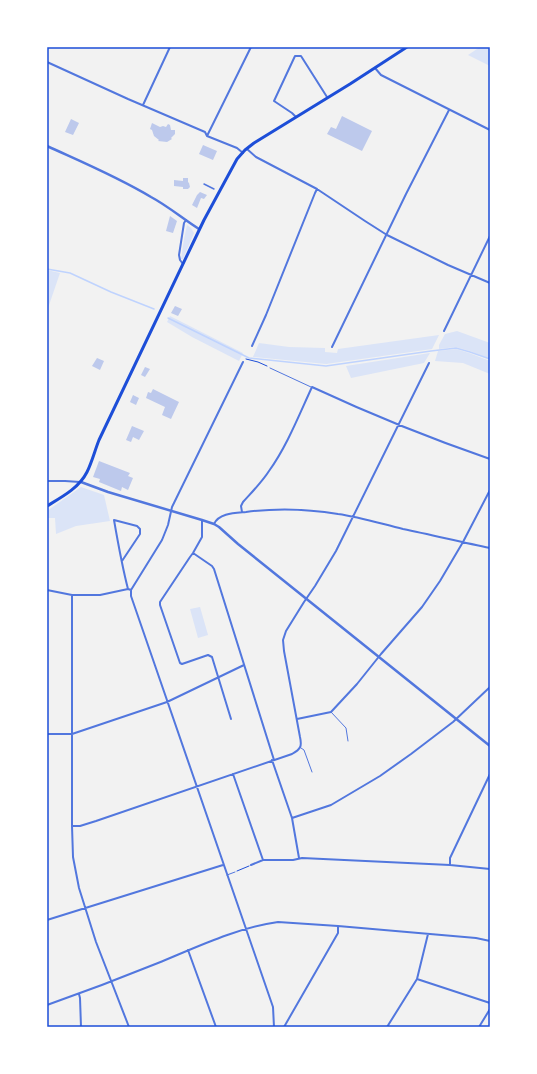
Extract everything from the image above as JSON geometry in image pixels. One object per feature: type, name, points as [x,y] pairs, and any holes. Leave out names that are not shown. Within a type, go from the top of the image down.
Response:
[{"type":"main road","points":[[47,506],[64,496],[81,482],[87,472],[99,440],[199,229],[237,159],[254,143],[407,47]]},
{"type":"street","points":[[143,105],[170,47]]},
{"type":"street","points":[[207,136],[251,47]]},
{"type":"street","points":[[296,117],[292,112],[274,101],[296,56],[301,56],[327,98]]},
{"type":"street","points":[[47,62],[205,132],[207,136],[237,148],[243,153]]},
{"type":"street","points":[[375,68],[380,75],[490,130]]},
{"type":"street","points":[[332,347],[449,110]]},
{"type":"street","points":[[47,146],[120,179],[154,198],[199,229]]},
{"type":"street","points":[[246,149],[256,157],[317,189],[387,235],[448,265],[490,283]]},
{"type":"street","points":[[204,184],[214,189]]},
{"type":"street","points":[[252,346],[317,189]]},
{"type":"street","points":[[183,264],[179,255],[184,223],[186,220]]},
{"type":"street","points":[[444,331],[490,236]]},
{"type":"street","points":[[243,362],[170,511],[168,525],[162,540],[131,590],[131,596],[273,1007],[274,1027]]},
{"type":"street","points":[[72,826],[80,826],[90,823],[298,751],[301,747],[300,737],[284,651],[283,640],[286,631],[328,565],[429,363]]},
{"type":"street","points":[[242,512],[241,506],[243,502],[268,473],[277,459],[312,387],[398,425],[490,459]]},
{"type":"street","points":[[47,481],[81,482],[108,492],[214,524],[490,746]]},
{"type":"street","points":[[297,719],[331,712],[357,684],[378,656],[422,607],[440,581],[463,542],[490,490]]},
{"type":"street","points":[[214,524],[220,517],[242,512],[271,510],[323,512],[353,517],[490,548]]},
{"type":"street","points":[[122,561],[140,534],[140,529],[137,526],[114,520],[118,547],[128,589]]},
{"type":"street","points":[[202,520],[202,537],[160,602],[160,605],[180,663],[182,664],[208,655],[214,662],[231,719]]},
{"type":"street","points":[[193,553],[214,569],[292,818],[299,858]]},
{"type":"street","points":[[47,590],[72,595],[100,595],[128,589],[131,590]]},
{"type":"street","points":[[72,595],[72,826],[74,865],[79,888],[96,942],[129,1027]]},
{"type":"street","points":[[47,734],[72,734],[167,702],[244,665]]},
{"type":"street","points":[[292,818],[331,805],[380,776],[456,719],[490,687]]},
{"type":"street","points":[[233,774],[263,860]]},
{"type":"street","points":[[450,865],[450,858],[490,774]]},
{"type":"street","points":[[251,865],[263,860],[328,858],[450,865],[490,869]]},
{"type":"street","points":[[47,920],[223,865]]},
{"type":"street","points":[[47,1005],[111,982],[188,950],[245,929],[278,922],[476,938],[490,941]]},
{"type":"street","points":[[284,1027],[338,933],[338,926]]},
{"type":"street","points":[[387,1027],[417,979],[428,934]]},
{"type":"street","points":[[188,950],[216,1027]]},
{"type":"street","points":[[417,979],[490,1003]]},
{"type":"street","points":[[79,994],[81,1027]]},
{"type":"street","points":[[479,1027],[490,1009]]},
{"type":"lane","points":[[270,368],[312,387]]},
{"type":"lane","points":[[331,712],[346,728],[348,741]]},
{"type":"lane","points":[[301,747],[304,750],[312,772]]},
{"type":"lane","points":[[227,875],[235,872]]},
{"type":"path","points":[[245,359],[258,362],[270,368]]},
{"type":"path","points":[[235,872],[251,865]]},
{"type":"shaded area","points":[[480,47],[490,47],[490,66],[468,55]]},
{"type":"shaded area","points":[[187,225],[194,233],[183,259],[181,259],[184,239]]},
{"type":"shaded area","points":[[47,270],[60,273],[47,311]]},
{"type":"shaded area","points":[[170,316],[243,353],[239,361],[192,337],[167,322]]},
{"type":"shaded area","points":[[457,331],[490,343],[490,359],[456,347],[439,349],[439,345],[445,334]]},
{"type":"shaded area","points":[[439,335],[432,349],[326,364],[253,357],[259,343],[289,347],[325,348],[325,352],[337,353],[338,349]]},
{"type":"shaded area","points":[[456,349],[490,361],[490,374],[463,363],[435,361],[438,351]]},
{"type":"shaded area","points":[[430,353],[424,363],[351,378],[346,366]]},
{"type":"shaded area","points":[[81,487],[104,495],[110,521],[76,526],[56,534],[55,518],[47,518],[47,511]]},
{"type":"shaded area","points":[[200,607],[208,635],[198,638],[190,609]]},
{"type":"building","points":[[342,116],[372,131],[362,151],[327,134],[331,127],[336,129]]},
{"type":"building","points":[[71,119],[79,123],[73,135],[65,132]]},
{"type":"building","points":[[152,123],[160,127],[166,127],[168,124],[170,125],[171,130],[175,130],[175,134],[171,138],[172,139],[167,142],[158,141],[159,140],[154,136],[152,130],[150,129]]},
{"type":"building","points":[[203,145],[217,151],[213,160],[199,154]]},
{"type":"building","points":[[183,178],[188,178],[190,187],[188,189],[174,186],[174,180],[183,181]]},
{"type":"building","points":[[200,192],[207,195],[204,199],[201,198],[197,208],[192,205]]},
{"type":"building","points":[[170,216],[177,221],[173,233],[166,231]]},
{"type":"building","points":[[175,306],[182,309],[178,316],[171,313]]},
{"type":"building","points":[[97,358],[104,361],[100,370],[92,366]]},
{"type":"building","points":[[145,367],[150,369],[145,377],[141,375]]},
{"type":"building","points":[[153,389],[179,402],[171,419],[162,415],[165,407],[146,398],[148,392],[151,393]]},
{"type":"building","points":[[133,395],[139,398],[136,405],[130,402]]},
{"type":"building","points":[[132,426],[144,431],[139,440],[133,437],[131,442],[126,440]]},
{"type":"building","points":[[99,461],[130,473],[128,476],[133,478],[128,490],[122,487],[121,491],[99,482],[100,479],[93,477]]},
{"type":"waterway","points":[[47,269],[70,273],[111,292],[154,309]]},
{"type":"waterway","points":[[168,318],[249,358],[326,366],[456,348],[490,359]]}]
